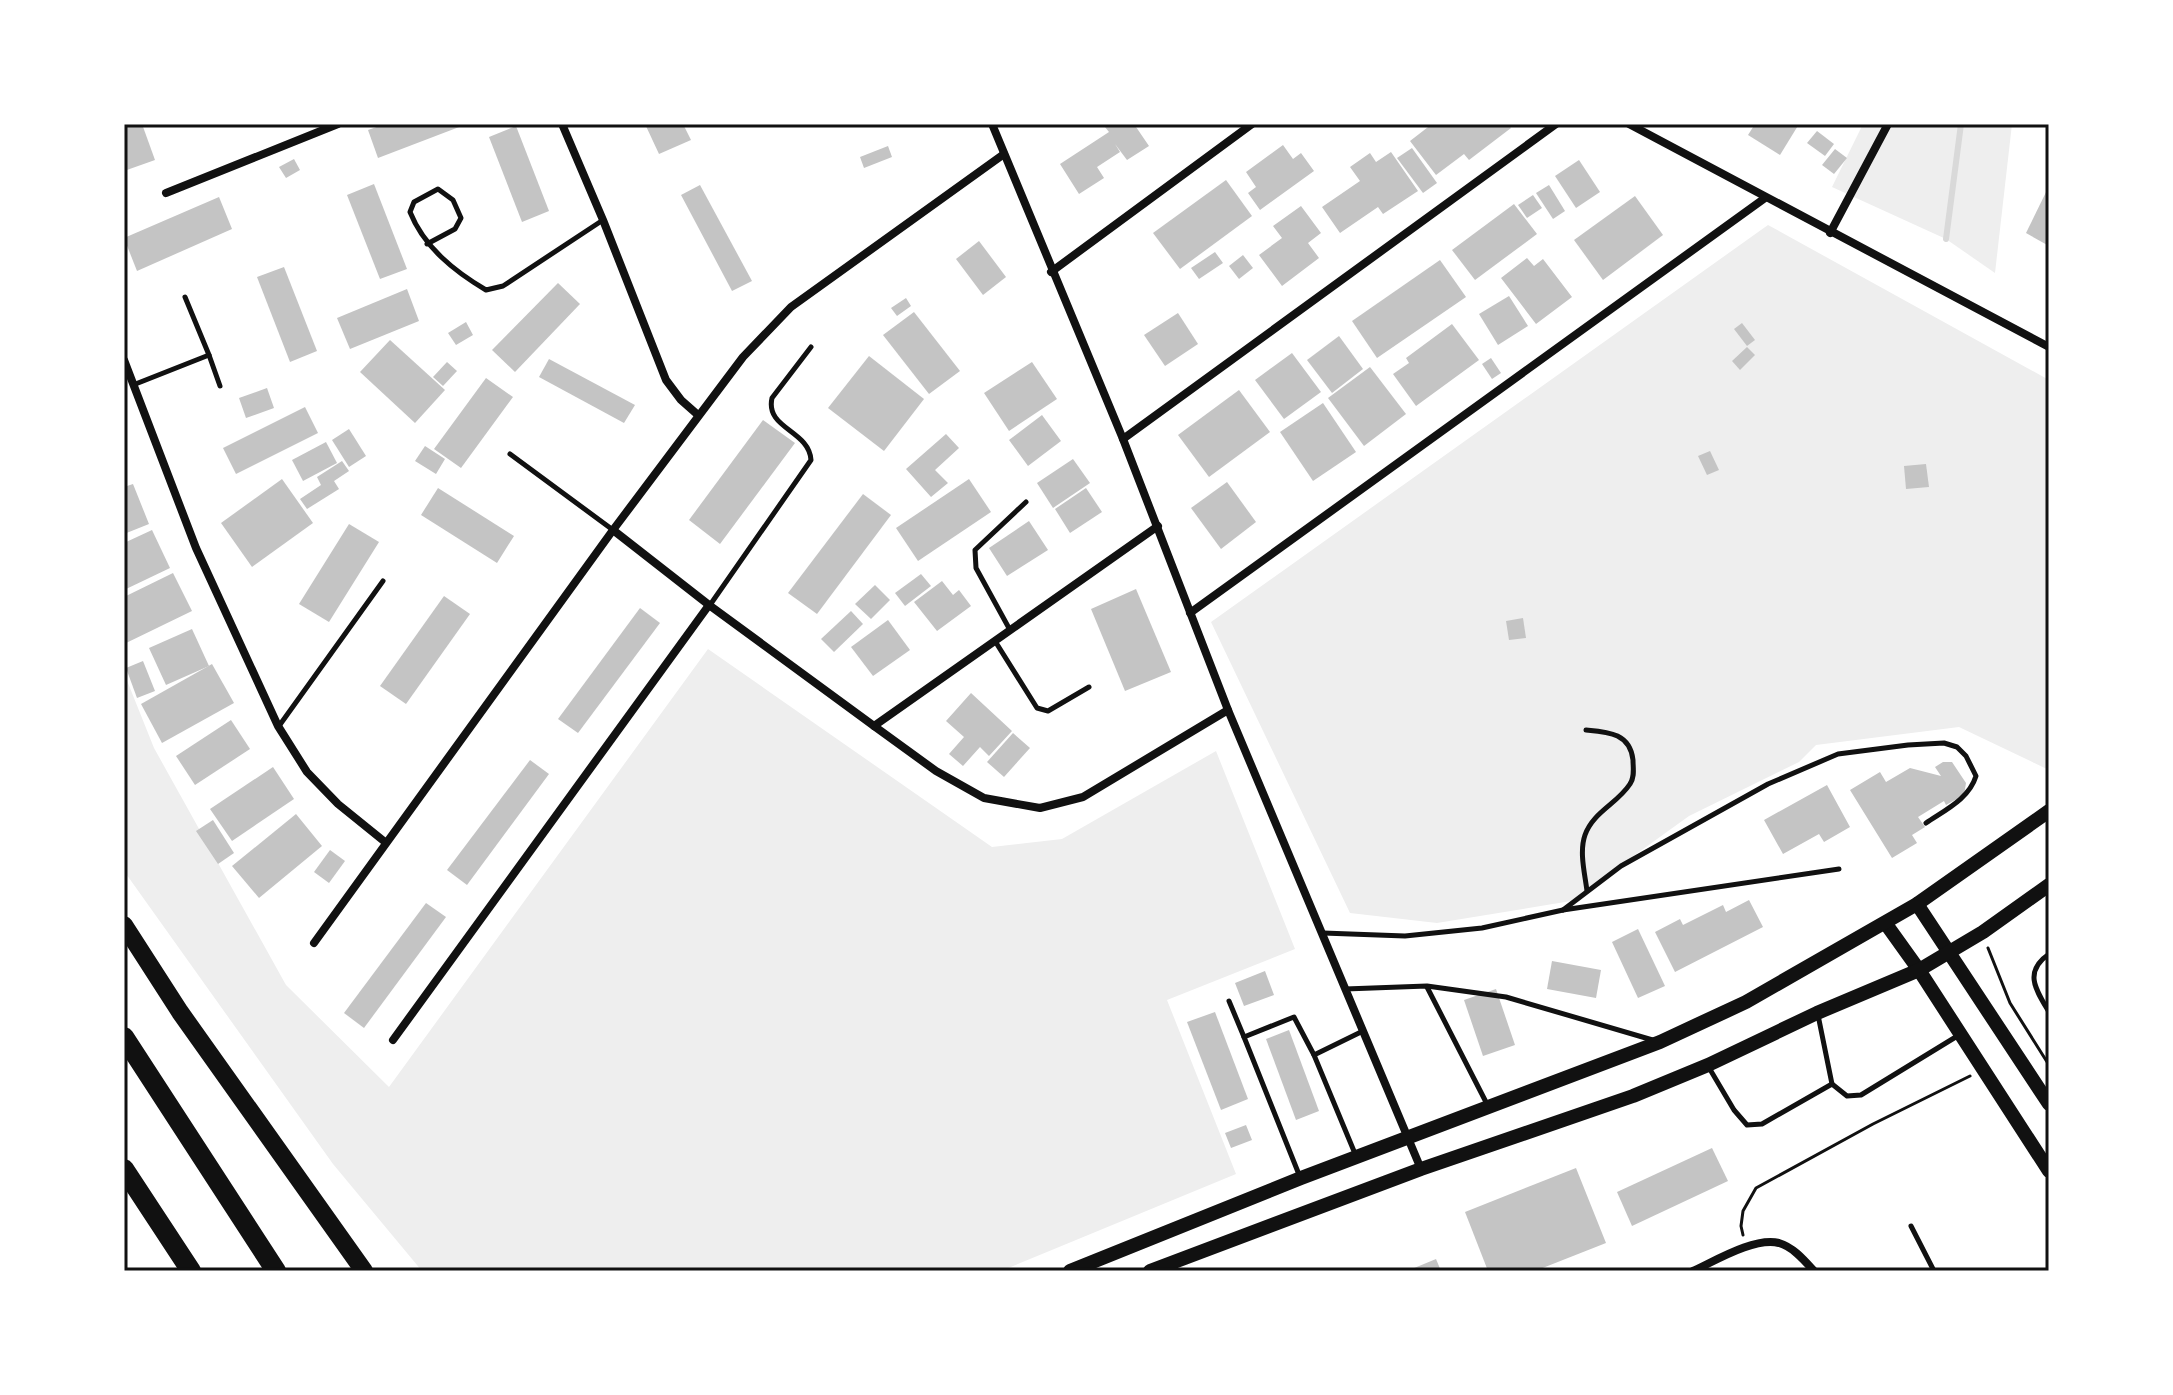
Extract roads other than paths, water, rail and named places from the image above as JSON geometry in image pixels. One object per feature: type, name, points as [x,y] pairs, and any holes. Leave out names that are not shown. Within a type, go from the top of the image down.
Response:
[{"type":"highway","points":[[124,925],[189,1025],[364,1271]]},
{"type":"highway","points":[[124,1037],[276,1271]]},
{"type":"highway","points":[[124,1169],[191,1271]]},
{"type":"main road","points":[[1070,1271],[1301,1178],[1660,1042],[1746,1002],[1886,924],[2049,811]]},
{"type":"main road","points":[[1150,1271],[1421,1169],[1633,1096],[1708,1065],[1817,1013],[1919,970],[1983,932],[2049,885]]},
{"type":"main road","points":[[1917,904],[2049,1104]]},
{"type":"main road","points":[[1886,924],[2049,1171]]},
{"type":"street","points":[[166,193],[338,124]]},
{"type":"street","points":[[562,124],[666,380],[681,400],[698,415]]},
{"type":"street","points":[[992,124],[1123,439],[1228,710],[1421,1169]]},
{"type":"street","points":[[1051,272],[1252,124]]},
{"type":"street","points":[[1123,439],[1556,124]]},
{"type":"street","points":[[1629,124],[2049,347]]},
{"type":"street","points":[[1830,233],[1888,124]]},
{"type":"street","points":[[314,943],[613,530],[743,357],[791,307],[1004,154]]},
{"type":"street","points":[[1190,613],[1765,198]]},
{"type":"street","points":[[124,360],[196,548],[278,726],[307,772],[338,804],[385,842]]},
{"type":"street","points":[[874,726],[1158,526]]},
{"type":"street","points":[[613,530],[709,605],[936,771],[984,798],[1040,808],[1083,797],[1228,710]]},
{"type":"street","points":[[393,1040],[709,605]]},
{"type":"street","points":[[1693,1271],[1746,1247],[1778,1243],[1799,1254],[1814,1271]]},
{"type":"lane","points":[[427,244],[455,229],[461,218],[453,200],[438,189],[414,202],[410,212],[427,244],[486,290],[503,286],[603,220]]},
{"type":"lane","points":[[185,297],[220,386]]},
{"type":"lane","points":[[709,605],[811,460],[810,449],[803,439],[774,418],[770,409],[772,398],[811,347]]},
{"type":"lane","points":[[132,385],[209,355]]},
{"type":"lane","points":[[510,454],[613,530]]},
{"type":"lane","points":[[1010,630],[976,568],[975,550],[1026,502]]},
{"type":"lane","points":[[278,726],[383,581]]},
{"type":"lane","points":[[995,641],[1037,708],[1042,711],[1048,711],[1089,687]]},
{"type":"lane","points":[[1586,730],[1613,733],[1625,739],[1632,751],[1634,773],[1630,785],[1593,819],[1586,832],[1582,843],[1587,892]]},
{"type":"lane","points":[[1563,910],[1621,866],[1768,784],[1838,754],[1908,745],[1944,743],[1957,747],[1966,756],[1976,776],[1973,787],[1926,823]]},
{"type":"lane","points":[[1322,933],[1405,936],[1482,928],[1563,910],[1839,869]]},
{"type":"lane","points":[[2049,954],[2039,961],[2034,975],[2034,988],[2049,1012]]},
{"type":"lane","points":[[1345,989],[1427,986],[1506,997],[1660,1042]]},
{"type":"lane","points":[[1427,986],[1488,1107]]},
{"type":"lane","points":[[1229,1001],[1301,1178]]},
{"type":"lane","points":[[1817,1013],[1832,1084],[1847,1096],[1861,1095],[1959,1035]]},
{"type":"lane","points":[[1244,1037],[1294,1017],[1314,1055],[1357,1157]]},
{"type":"lane","points":[[1314,1055],[1363,1031]]},
{"type":"lane","points":[[1708,1065],[1734,1110],[1747,1125],[1762,1124],[1832,1084]]},
{"type":"lane","points":[[1911,1226],[1934,1271]]},
{"type":"waterway","points":[[1946,239],[1961,124]]}]
